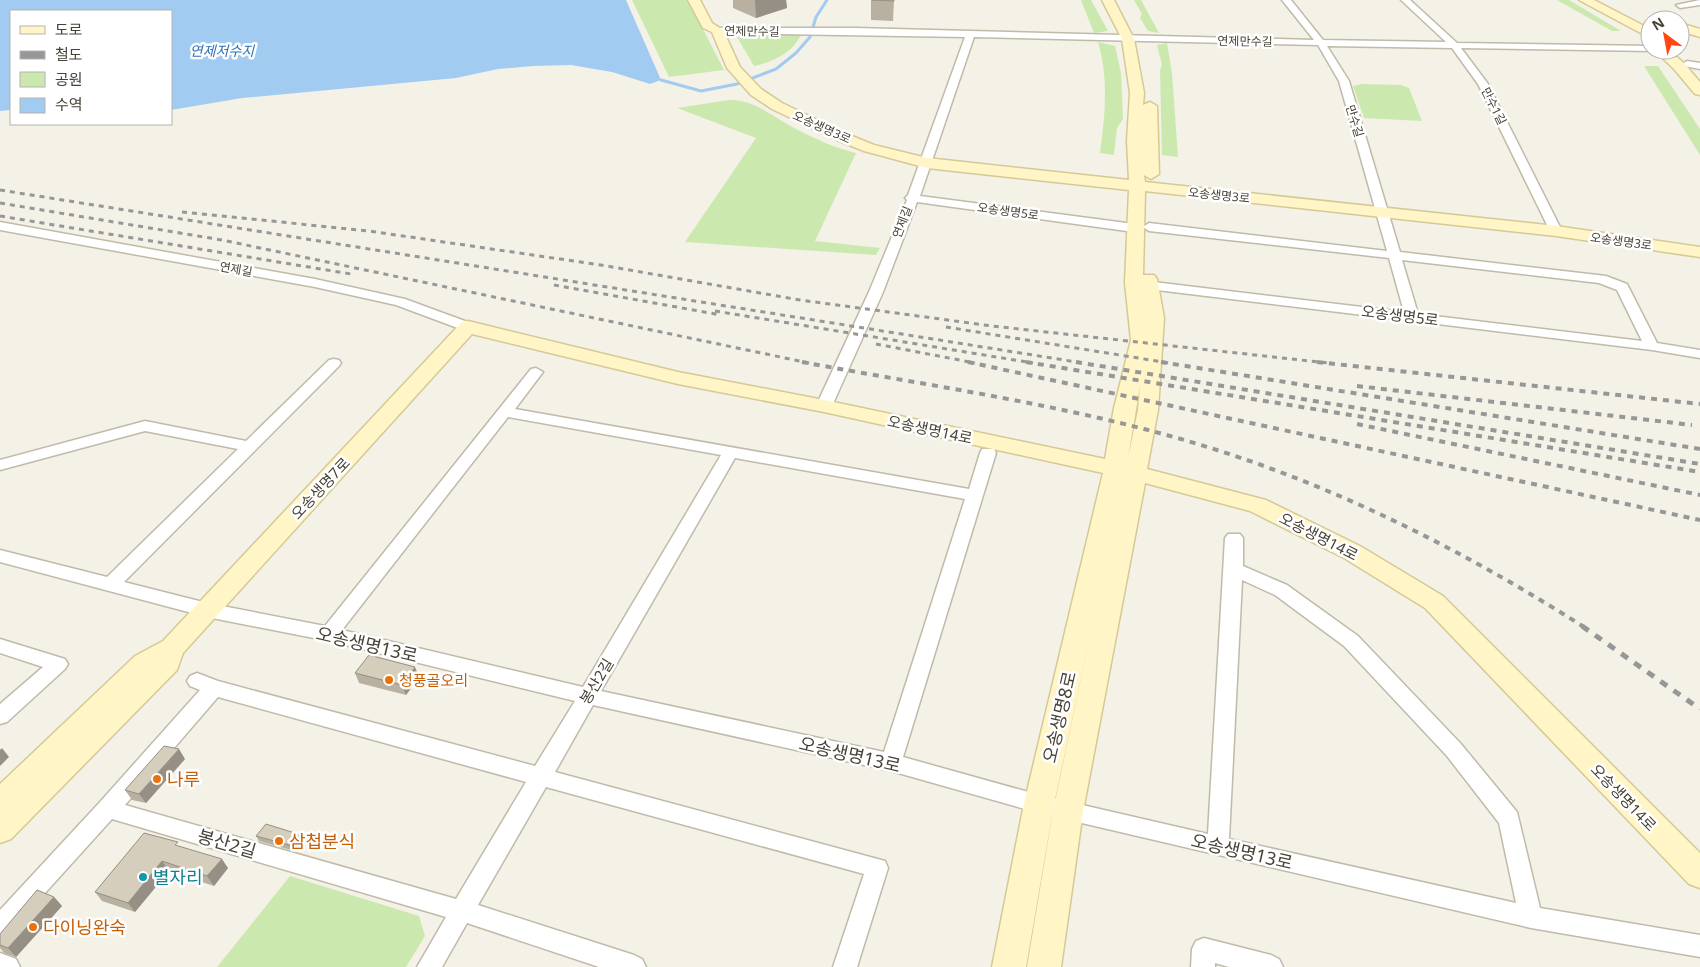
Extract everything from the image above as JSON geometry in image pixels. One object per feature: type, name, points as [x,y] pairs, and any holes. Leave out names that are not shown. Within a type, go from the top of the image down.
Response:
[{"type":"street","points":[[694,0],[707,24],[717,30],[722,24],[713,8]]},
{"type":"street","points":[[1108,0],[1128,39],[1138,93],[1134,141],[1144,187]]},
{"type":"street","points":[[1122,0],[1143,40],[1146,57]]},
{"type":"street","name":"만수길","points":[[1286,0],[1321,43],[1344,81],[1412,316]]},
{"type":"street","name":"만수1길","points":[[1405,0],[1455,46],[1483,84],[1556,231]]},
{"type":"street","points":[[1585,0],[1640,29]]},
{"type":"street","points":[[1599,0],[1638,13]]},
{"type":"street","points":[[1680,5],[1700,2]]},
{"type":"street","points":[[1628,24],[1640,24]]},
{"type":"street","points":[[1628,24],[1633,32],[1640,37]]},
{"type":"street","name":"연제만수길","points":[[717,30],[1640,49]]},
{"type":"street","name":"오송생명3로","points":[[717,30],[734,68],[752,89],[777,106],[842,137],[878,150],[927,163],[1556,231],[1700,252]]},
{"type":"street","name":"연제길","points":[[824,406],[876,292],[911,198],[927,163],[970,35]]},
{"type":"street","points":[[1672,60],[1700,91]]},
{"type":"street","points":[[1694,65],[1700,77]]},
{"type":"street","points":[[1125,470],[1148,410],[1155,318],[1141,284],[1142,228],[1150,83]]},
{"type":"street","name":"오송생명5로","points":[[911,198],[1142,228],[1395,256]]},
{"type":"street","name":"연제길","points":[[0,226],[324,284],[400,302],[468,327]]},
{"type":"street","points":[[1395,256],[1601,279],[1622,287],[1652,346]]},
{"type":"street","name":"오송생명5로","points":[[1141,284],[1652,346],[1700,354]]},
{"type":"street","name":"오송생명14로","points":[[468,327],[678,378],[824,406],[1125,470],[1258,506],[1352,552],[1434,602],[1700,874]]},
{"type":"street","name":"오송생명7로","points":[[0,803],[144,663],[172,648],[468,327]]},
{"type":"street","points":[[109,586],[334,363]]},
{"type":"street","points":[[329,634],[536,372]]},
{"type":"street","points":[[504,412],[974,495]]},
{"type":"street","points":[[0,465],[145,426],[251,446]]},
{"type":"street","name":"봉산2길","points":[[429,967],[731,452]]},
{"type":"street","points":[[891,762],[988,453]]},
{"type":"street","name":"오송생명8로","points":[[1009,967],[1039,804],[1125,470]]},
{"type":"street","name":"오송생명8로","points":[[1044,967],[1125,470]]},
{"type":"street","points":[[1218,846],[1234,569],[1234,538]]},
{"type":"street","name":"오송생명13로","points":[[0,556],[109,586],[207,610],[329,634],[587,696],[891,762],[1039,804],[1218,846],[1531,916],[1700,946]]},
{"type":"street","points":[[1234,569],[1281,590],[1351,641],[1454,750],[1509,819],[1531,916]]},
{"type":"street","points":[[0,646],[58,664],[0,716]]},
{"type":"street","name":"오송생명7로","points":[[0,830],[168,663],[172,648]]},
{"type":"street","points":[[0,926],[108,808],[205,684],[877,868],[845,967]]},
{"type":"street","name":"봉산2길","points":[[108,808],[462,911],[634,967]]},
{"type":"street","points":[[1204,958],[1271,967]]},
{"type":"street","points":[[0,964],[8,967]]},
{"type":"green space","points":[[632,0],[688,0],[724,70],[669,77]]},
{"type":"green space","points":[[1081,0],[1091,0],[1108,31],[1094,33]]},
{"type":"green space","points":[[1134,0],[1141,0],[1159,33],[1148,31],[1140,18],[1142,14]]},
{"type":"green space","points":[[1557,0],[1569,0],[1621,31],[1612,31]]},
{"type":"green space","points":[[745,34],[801,35],[793,47],[781,56],[754,66],[737,37]]},
{"type":"green space","points":[[1098,42],[1115,46],[1121,73],[1123,119],[1117,128],[1114,155],[1100,153],[1105,84]]},
{"type":"green space","points":[[1167,43],[1172,73],[1178,157],[1162,155],[1160,70],[1162,65],[1157,45]]},
{"type":"green space","points":[[1644,66],[1658,66],[1700,129],[1700,155]]},
{"type":"green space","points":[[1362,84],[1401,85],[1409,88],[1422,121],[1364,118],[1353,86]]},
{"type":"green space","points":[[729,100],[756,106],[812,137],[856,153],[815,241],[880,248],[876,255],[685,242],[756,138],[677,108]]},
{"type":"green space","points":[[290,876],[419,916],[425,936],[406,967],[217,967]]},
{"type":"water","name":"연제저수지","points":[[0,0],[626,0],[661,80],[650,84],[612,72],[571,65],[533,66],[498,69],[456,78],[242,98],[172,110],[172,10],[10,10],[10,110],[0,111]]},
{"type":"building","points":[[369,655],[415,667],[402,685],[355,673]]},
{"type":"building","points":[[164,746],[179,749],[139,794],[125,790]]},
{"type":"building","points":[[266,824],[298,834],[289,845],[256,836]]},
{"type":"building","points":[[144,833],[178,842],[175,845],[222,859],[207,876],[162,861],[128,903],[95,892]]},
{"type":"building","points":[[37,890],[54,897],[8,948],[0,945],[0,934]]},
{"type":"waterway","points":[[661,80],[701,91],[737,84],[776,69],[796,53],[810,37],[816,17],[827,0]]},
{"type":"railway","points":[[0,190],[1083,363]]},
{"type":"railway","points":[[0,203],[222,240],[809,363]]},
{"type":"railway","points":[[182,212],[369,231],[601,265],[800,300],[992,326],[1328,363]]},
{"type":"railway","points":[[0,216],[351,274]]},
{"type":"railway","points":[[554,285],[721,315]]},
{"type":"railway","points":[[715,311],[1033,363]]},
{"type":"railway","points":[[946,327],[1169,363]]},
{"type":"railway","points":[[876,344],[975,363]]},
{"type":"railway","points":[[802,362],[1065,410],[1117,422],[1220,451],[1316,486],[1408,527],[1453,550],[1584,627]]},
{"type":"railway","points":[[968,362],[1700,520]]},
{"type":"railway","points":[[1026,362],[1700,472]]},
{"type":"railway","points":[[1076,362],[1700,464]]},
{"type":"railway","points":[[1161,362],[1700,449]]},
{"type":"railway","points":[[1317,362],[1700,404]]},
{"type":"railway","points":[[1357,386],[1692,425]]},
{"type":"railway","points":[[1357,424],[1700,495]]},
{"type":"railway","points":[[1582,626],[1700,709]]},
{"type":"place","name":"청풍골오리","points":[[389,680]]},
{"type":"place","name":"나루","points":[[157,779]]},
{"type":"place","name":"삼첩분식","points":[[279,841]]},
{"type":"place","name":"별자리","points":[[143,877]]},
{"type":"place","name":"다이닝완숙","points":[[33,927]]}]
